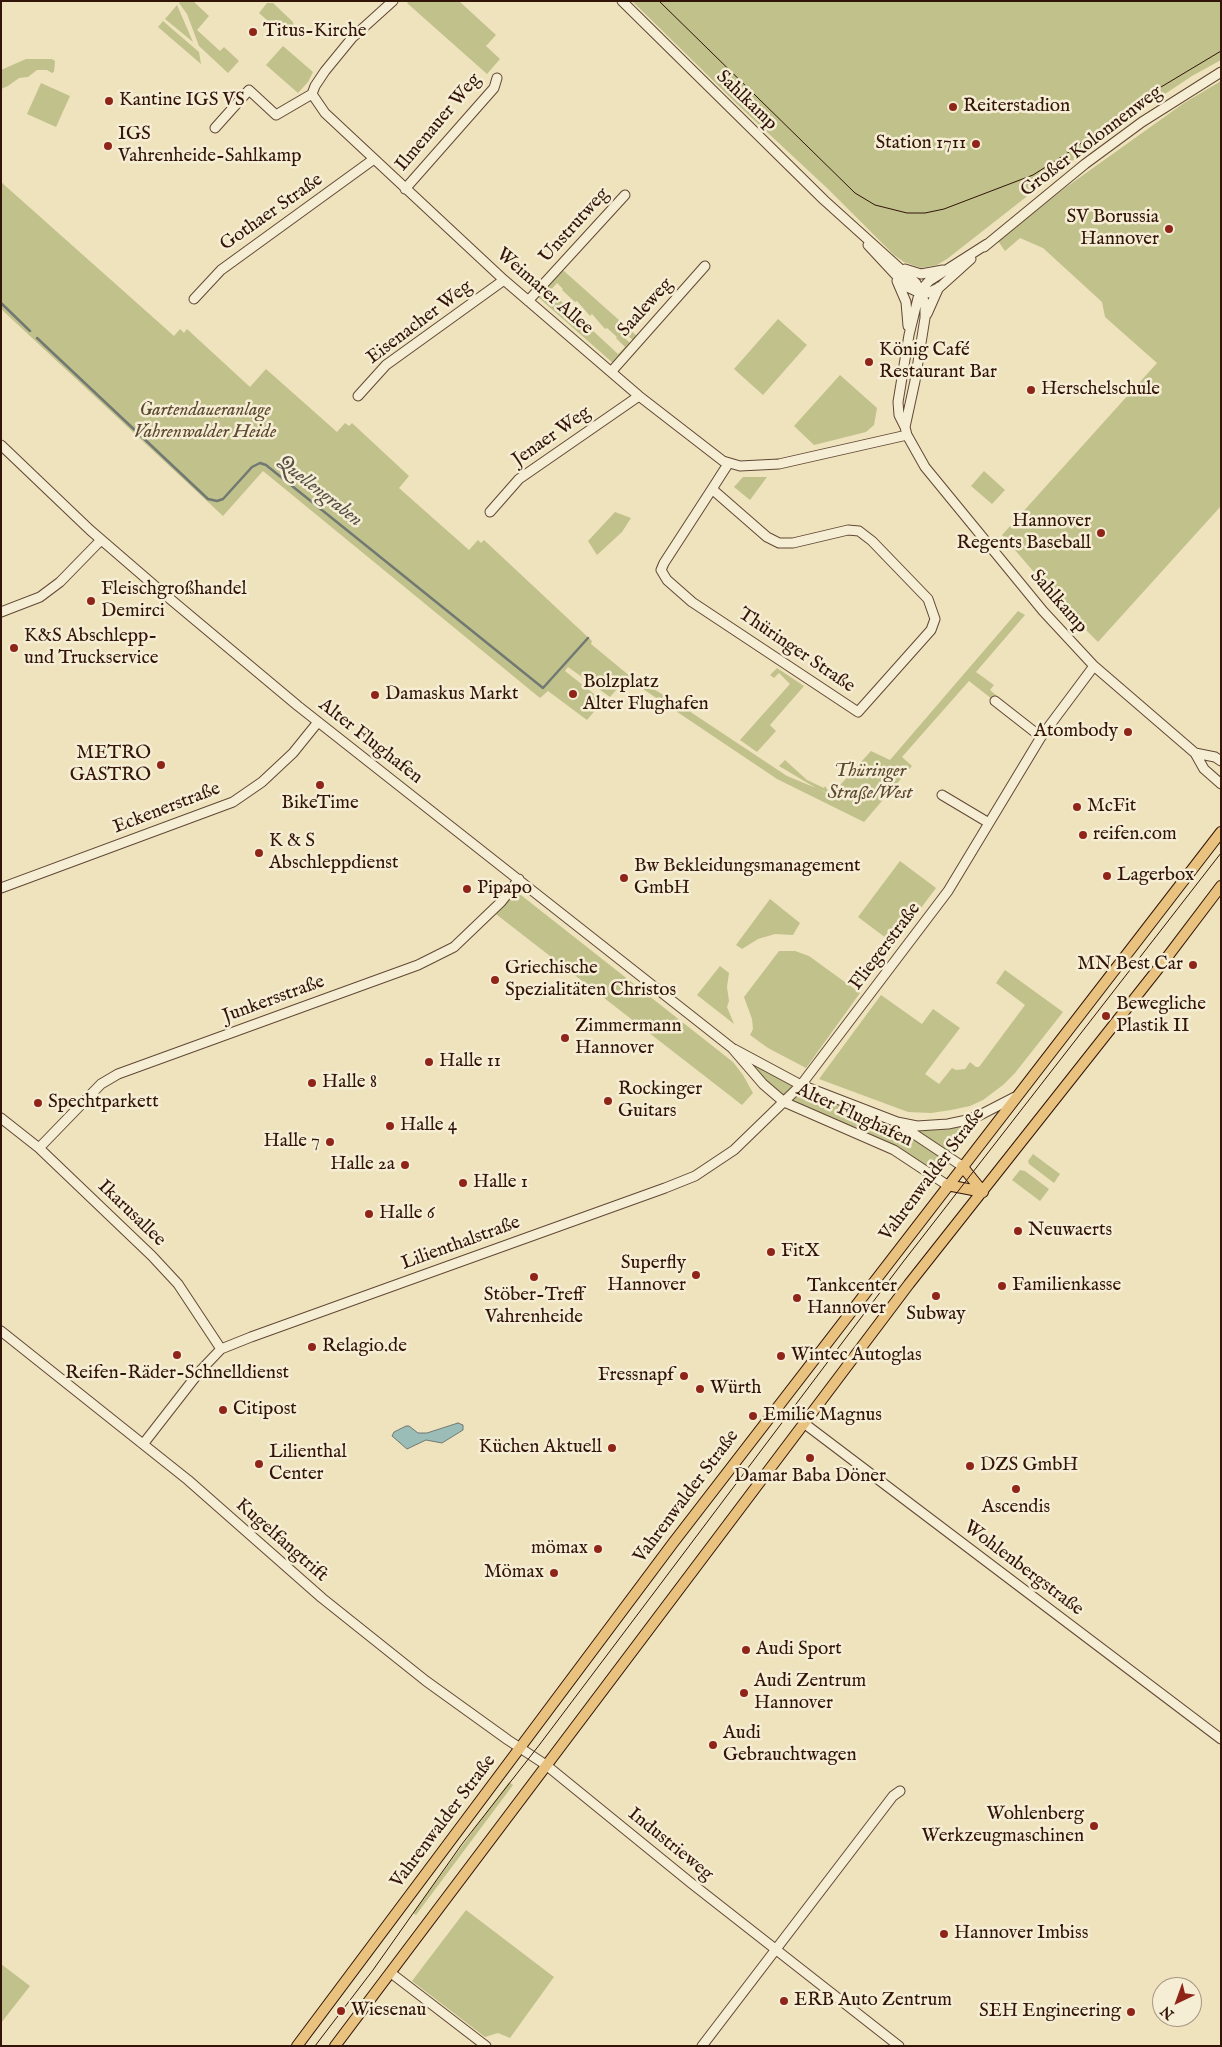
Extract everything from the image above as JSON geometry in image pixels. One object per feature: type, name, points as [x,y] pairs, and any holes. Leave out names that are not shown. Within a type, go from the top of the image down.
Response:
[{"type":"main road","name":"Vahrenwalder Straße","points":[[297,2046],[673,1543],[947,1185],[1221,832]]},
{"type":"main road","points":[[335,2046],[909,1284],[1221,886]]},
{"type":"main road","points":[[962,1166],[983,1192]]},
{"type":"main road","points":[[947,1185],[983,1192]]},
{"type":"street","points":[[215,128],[249,90],[276,115],[312,94],[325,71],[352,38],[393,1]]},
{"type":"street","name":"Sahlkamp","points":[[622,1],[848,222],[916,283],[925,303],[925,318],[906,431]]},
{"type":"street","name":"Großer Kolonnenweg","points":[[920,293],[928,293],[940,287],[987,244],[1099,153],[1142,122],[1221,72]]},
{"type":"street","name":"Ilmenauer Weg","points":[[405,189],[494,88],[497,78]]},
{"type":"street","name":"Weimarer Allee","points":[[312,94],[325,113],[504,280],[639,396],[704,448],[728,464]]},
{"type":"street","name":"Gothaer Straße","points":[[194,300],[220,270],[374,159]]},
{"type":"street","name":"Unstrutweg","points":[[528,301],[625,195]]},
{"type":"street","name":"Sahlkamp","points":[[848,222],[907,287],[920,293]]},
{"type":"street","name":"Großer Kolonnenweg","points":[[920,293],[926,284],[987,244]]},
{"type":"street","name":"Saaleweg","points":[[611,372],[705,266]]},
{"type":"street","name":"Sahlkamp","points":[[901,268],[921,274],[950,268]]},
{"type":"street","name":"Sahlkamp","points":[[890,270],[906,302],[908,335]]},
{"type":"street","name":"Eisenacher Weg","points":[[358,396],[386,365],[504,280]]},
{"type":"street","name":"Großer Kolonnenweg","points":[[925,318],[940,287]]},
{"type":"street","name":"Sahlkamp","points":[[920,293],[908,335],[898,402],[899,415],[925,467],[1037,604],[1094,666],[1195,753],[1204,769],[1221,784]]},
{"type":"street","name":"Jenaer Weg","points":[[490,512],[519,479],[639,396]]},
{"type":"street","points":[[728,464],[740,466],[779,464],[906,431]]},
{"type":"street","name":"Alter Flughafen","points":[[1,445],[101,540],[318,722],[732,1048],[802,1085],[897,1122],[918,1126],[948,1124],[980,1116],[1015,1097]]},
{"type":"street","name":"Thüringer Straße","points":[[712,489],[768,537],[779,543],[793,543],[848,530],[859,530],[928,599],[935,619],[932,630],[858,712],[692,602],[667,580],[661,570],[664,562],[728,464]]},
{"type":"street","points":[[1,612],[40,596],[60,582],[101,540]]},
{"type":"street","name":"Fliegerstraße","points":[[802,1085],[948,891],[1041,737],[1094,666]]},
{"type":"street","points":[[995,701],[1041,737]]},
{"type":"street","name":"Eckenerstraße","points":[[1,888],[233,802],[262,782],[293,753],[318,722]]},
{"type":"street","name":"Sahlkamp","points":[[1195,753],[1215,757],[1221,762]]},
{"type":"street","points":[[942,795],[989,823]]},
{"type":"street","name":"Junkersstraße","points":[[39,1148],[101,1084],[118,1074],[418,965],[454,947],[501,902],[519,879]]},
{"type":"street","name":"Alter Flughafen","points":[[732,1048],[752,1072],[784,1102],[894,1150],[947,1185]]},
{"type":"street","name":"Lilienthalstraße","points":[[144,1443],[200,1371],[221,1349],[695,1176],[734,1150],[802,1085]]},
{"type":"street","name":"Ikarusallee","points":[[1,1118],[39,1148],[152,1256],[178,1284],[221,1349]]},
{"type":"street","name":"Alter Flughafen","points":[[897,1122],[962,1166]]},
{"type":"street","name":"Kugelfangtrift","points":[[1,1331],[144,1443],[322,1598],[426,1681],[520,1749],[546,1765]]},
{"type":"street","name":"Wohlenbergstraße","points":[[805,1424],[1221,1739]]},
{"type":"street","name":"Industrieweg","points":[[546,1765],[899,2046]]},
{"type":"street","points":[[702,2046],[893,1796],[900,1791]]},
{"type":"street","points":[[391,1973],[486,2046]]},
{"type":"green space","points":[[181,1],[193,1],[209,16],[197,30],[220,51],[224,47],[239,61],[228,73],[199,46],[187,14],[179,3]]},
{"type":"green space","points":[[409,1],[459,1],[496,35],[486,46],[500,59],[487,74],[407,3]]},
{"type":"green space","points":[[632,1],[1221,1],[1221,60],[1192,76],[1118,125],[947,259],[937,265],[921,268],[904,262],[894,255]]},
{"type":"green space","points":[[267,3],[273,3],[293,22],[294,29],[286,37],[259,13]]},
{"type":"green space","points":[[177,5],[193,42],[165,19]]},
{"type":"green space","points":[[163,21],[199,52],[201,64],[158,27]]},
{"type":"green space","points":[[283,46],[313,72],[308,82],[298,93],[266,65]]},
{"type":"green space","points":[[26,59],[52,59],[55,61],[54,72],[37,70],[28,77],[19,78],[1,89],[1,70]]},
{"type":"green space","points":[[1221,81],[1221,506],[1098,642],[1070,614],[1002,535],[1157,363],[1105,317],[1102,302],[1043,248],[1020,238],[1005,251],[998,241],[1065,188],[1184,103]]},
{"type":"green space","points":[[41,83],[70,96],[56,127],[27,114]]},
{"type":"green space","name":"Gartendaueranlage Vahrenwalder Heide","points":[[1,182],[174,336],[180,329],[184,333],[187,329],[250,387],[266,369],[337,432],[345,423],[349,426],[352,423],[409,476],[399,488],[469,550],[478,540],[481,543],[484,540],[592,641],[591,644],[631,677],[626,684],[623,682],[610,697],[568,667],[565,671],[603,701],[587,720],[548,691],[540,698],[263,471],[223,516],[1,309]]},
{"type":"green space","points":[[561,271],[564,271],[638,337],[634,341],[627,335],[624,337],[630,343],[630,346],[614,364],[538,297]],"holes":[[[557,283],[590,316],[592,314],[605,329],[607,328],[617,337],[625,347],[618,354],[550,291]]]},
{"type":"green space","points":[[778,319],[807,345],[763,395],[734,369]]},
{"type":"green space","points":[[840,375],[877,408],[874,425],[866,432],[814,445],[794,426]]},
{"type":"green space","points":[[984,471],[1005,490],[992,504],[971,486]]},
{"type":"green space","points":[[743,477],[767,477],[750,500],[734,487]]},
{"type":"green space","points":[[615,512],[631,518],[622,532],[597,555],[588,541]]},
{"type":"green space","name":"Thüringer Straße/West","points":[[1018,611],[1025,615],[976,672],[994,685],[990,690],[996,695],[992,699],[969,681],[902,757],[912,766],[864,822],[777,779],[637,685],[640,681],[677,703],[787,776],[816,788],[779,766],[785,760],[807,780],[824,788],[825,786],[830,794],[818,789],[831,795],[871,751],[890,760]]},
{"type":"green space","points":[[777,668],[804,686],[770,725],[776,731],[757,752],[740,740],[790,684],[779,673],[774,678],[770,675]]},
{"type":"green space","points":[[900,861],[936,888],[894,944],[858,917]]},
{"type":"green space","points":[[512,888],[733,1062],[753,1093],[742,1105],[492,911]]},
{"type":"green space","points":[[770,899],[800,923],[793,935],[775,934],[758,939],[742,949],[736,945]]},
{"type":"green space","points":[[779,951],[795,951],[809,956],[860,993],[806,1068],[768,1048],[750,1035],[753,1029],[752,1019],[744,997]]},
{"type":"green space","points":[[720,966],[729,973],[727,987],[729,1001],[727,1007],[734,1024],[697,995]]},
{"type":"green space","points":[[1005,970],[1063,1012],[1015,1073],[983,1100],[970,1106],[951,1110],[931,1113],[908,1112],[819,1079],[881,995],[922,1024],[933,1009],[960,1028],[925,1074],[939,1084],[952,1068],[956,1070],[965,1069],[970,1062],[979,1067],[1025,1005],[996,983]]},
{"type":"green space","points":[[754,1058],[780,1074],[917,1126],[980,1115],[963,1145],[948,1156],[952,1160],[938,1178],[893,1150],[784,1102],[743,1061]]},
{"type":"green space","points":[[1033,1154],[1060,1174],[1054,1183],[1029,1164],[1028,1161]]},
{"type":"green space","points":[[1020,1170],[1025,1171],[1049,1189],[1040,1201],[1012,1180]]},
{"type":"green space","points":[[509,1782],[513,1785],[416,1915],[413,1913]]},
{"type":"green space","points":[[466,1910],[554,1977],[510,2038],[498,2033],[485,2037],[412,1981]]},
{"type":"green space","points":[[1,1964],[30,1986],[1,2023]]},
{"type":"water","points":[[458,1423],[463,1425],[463,1430],[442,1443],[426,1440],[407,1449],[392,1436],[394,1432],[406,1426],[409,1426],[418,1433],[427,1433]]},
{"type":"waterway","name":"Quellengraben","points":[[1,303],[30,331]]},
{"type":"waterway","name":"Quellengraben","points":[[37,338],[208,499],[217,501],[223,499],[252,467],[260,463],[266,465],[543,688],[588,638]]},
{"type":"tram line","points":[[659,1],[855,193],[875,205],[907,213],[925,213],[944,209],[1033,175],[1156,90],[1221,51]]},
{"type":"tram line","points":[[315,2046],[373,1970],[462,1844],[540,1744],[903,1262],[1221,853]]},
{"type":"place","name":"Titus-Kirche","points":[[253,32]]},
{"type":"place","name":"Kantine IGS VS","points":[[109,101]]},
{"type":"place","name":"Reiterstadion","points":[[953,107]]},
{"type":"place","name":"Station 1711","points":[[976,144]]},
{"type":"place","name":"IGS Vahrenheide-Sahlkamp","points":[[108,146]]},
{"type":"place","name":"SV Borussia Hannover","points":[[1169,229]]},
{"type":"place","name":"König Café Restaurant Bar","points":[[869,362]]},
{"type":"place","name":"Herschelschule","points":[[1031,390]]},
{"type":"place","name":"Hannover Regents Baseball","points":[[1101,533]]},
{"type":"place","name":"Fleischgroßhandel Demirci","points":[[91,601]]},
{"type":"place","name":"K&S Abschlepp- und Truckservice","points":[[14,648]]},
{"type":"place","name":"Bolzplatz Alter Flughafen","points":[[573,694]]},
{"type":"place","name":"Damaskus Markt","points":[[375,695]]},
{"type":"place","name":"Atombody","points":[[1128,732]]},
{"type":"place","name":"METRO GASTRO","points":[[161,765]]},
{"type":"place","name":"BikeTime","points":[[320,785]]},
{"type":"place","name":"McFit","points":[[1077,807]]},
{"type":"place","name":"reifen.com","points":[[1083,835]]},
{"type":"place","name":"K & S Abschleppdienst","points":[[259,853]]},
{"type":"place","name":"Lagerbox","points":[[1107,876]]},
{"type":"place","name":"Bw Bekleidungsmanagement GmbH","points":[[624,878]]},
{"type":"place","name":"Pipapo","points":[[467,889]]},
{"type":"place","name":"MN Best Car","points":[[1193,965]]},
{"type":"place","name":"Griechische Spezialitäten Christos","points":[[495,980]]},
{"type":"place","name":"Bewegliche Plastik II","points":[[1106,1016]]},
{"type":"place","name":"Zimmermann Hannover","points":[[565,1038]]},
{"type":"place","name":"Halle 11","points":[[429,1062]]},
{"type":"place","name":"Halle 8","points":[[312,1083]]},
{"type":"place","name":"Rockinger Guitars","points":[[608,1101]]},
{"type":"place","name":"Spechtparkett","points":[[38,1103]]},
{"type":"place","name":"Halle 4","points":[[390,1126]]},
{"type":"place","name":"Halle 7","points":[[330,1142]]},
{"type":"place","name":"Halle 2a","points":[[405,1165]]},
{"type":"place","name":"Halle 1","points":[[463,1183]]},
{"type":"place","name":"Halle 6","points":[[369,1214]]},
{"type":"place","name":"Neuwaerts","points":[[1018,1231]]},
{"type":"place","name":"FitX","points":[[771,1252]]},
{"type":"place","name":"Superfly Hannover","points":[[696,1275]]},
{"type":"place","name":"Stöber-Treff Vahrenheide","points":[[534,1277]]},
{"type":"place","name":"Familienkasse","points":[[1002,1286]]},
{"type":"place","name":"Subway","points":[[936,1296]]},
{"type":"place","name":"Tankcenter Hannover","points":[[797,1298]]},
{"type":"place","name":"Relagio.de","points":[[312,1347]]},
{"type":"place","name":"Reifen-Räder-Schnelldienst","points":[[177,1355]]},
{"type":"place","name":"Wintec Autoglas","points":[[781,1356]]},
{"type":"place","name":"Fressnapf","points":[[684,1376]]},
{"type":"place","name":"Würth","points":[[700,1389]]},
{"type":"place","name":"Citipost","points":[[223,1410]]},
{"type":"place","name":"Emilie Magnus","points":[[753,1416]]},
{"type":"place","name":"Küchen Aktuell","points":[[612,1448]]},
{"type":"place","name":"Damar Baba Döner","points":[[810,1458]]},
{"type":"place","name":"Lilienthal Center","points":[[259,1464]]},
{"type":"place","name":"DZS GmbH","points":[[970,1466]]},
{"type":"place","name":"Ascendis","points":[[1016,1489]]},
{"type":"place","name":"mömax","points":[[598,1549]]},
{"type":"place","name":"Mömax","points":[[554,1573]]},
{"type":"place","name":"Audi Sport","points":[[746,1650]]},
{"type":"place","name":"Audi Zentrum Hannover","points":[[744,1693]]},
{"type":"place","name":"Audi Gebrauchtwagen","points":[[713,1745]]},
{"type":"place","name":"Wohlenberg Werkzeugmaschinen","points":[[1094,1826]]},
{"type":"place","name":"Hannover Imbiss","points":[[944,1934]]},
{"type":"place","name":"ERB Auto Zentrum","points":[[784,2001]]},
{"type":"place","name":"Wiesenau","points":[[341,2011]]},
{"type":"place","name":"SEH Engineering","points":[[1131,2012]]}]
